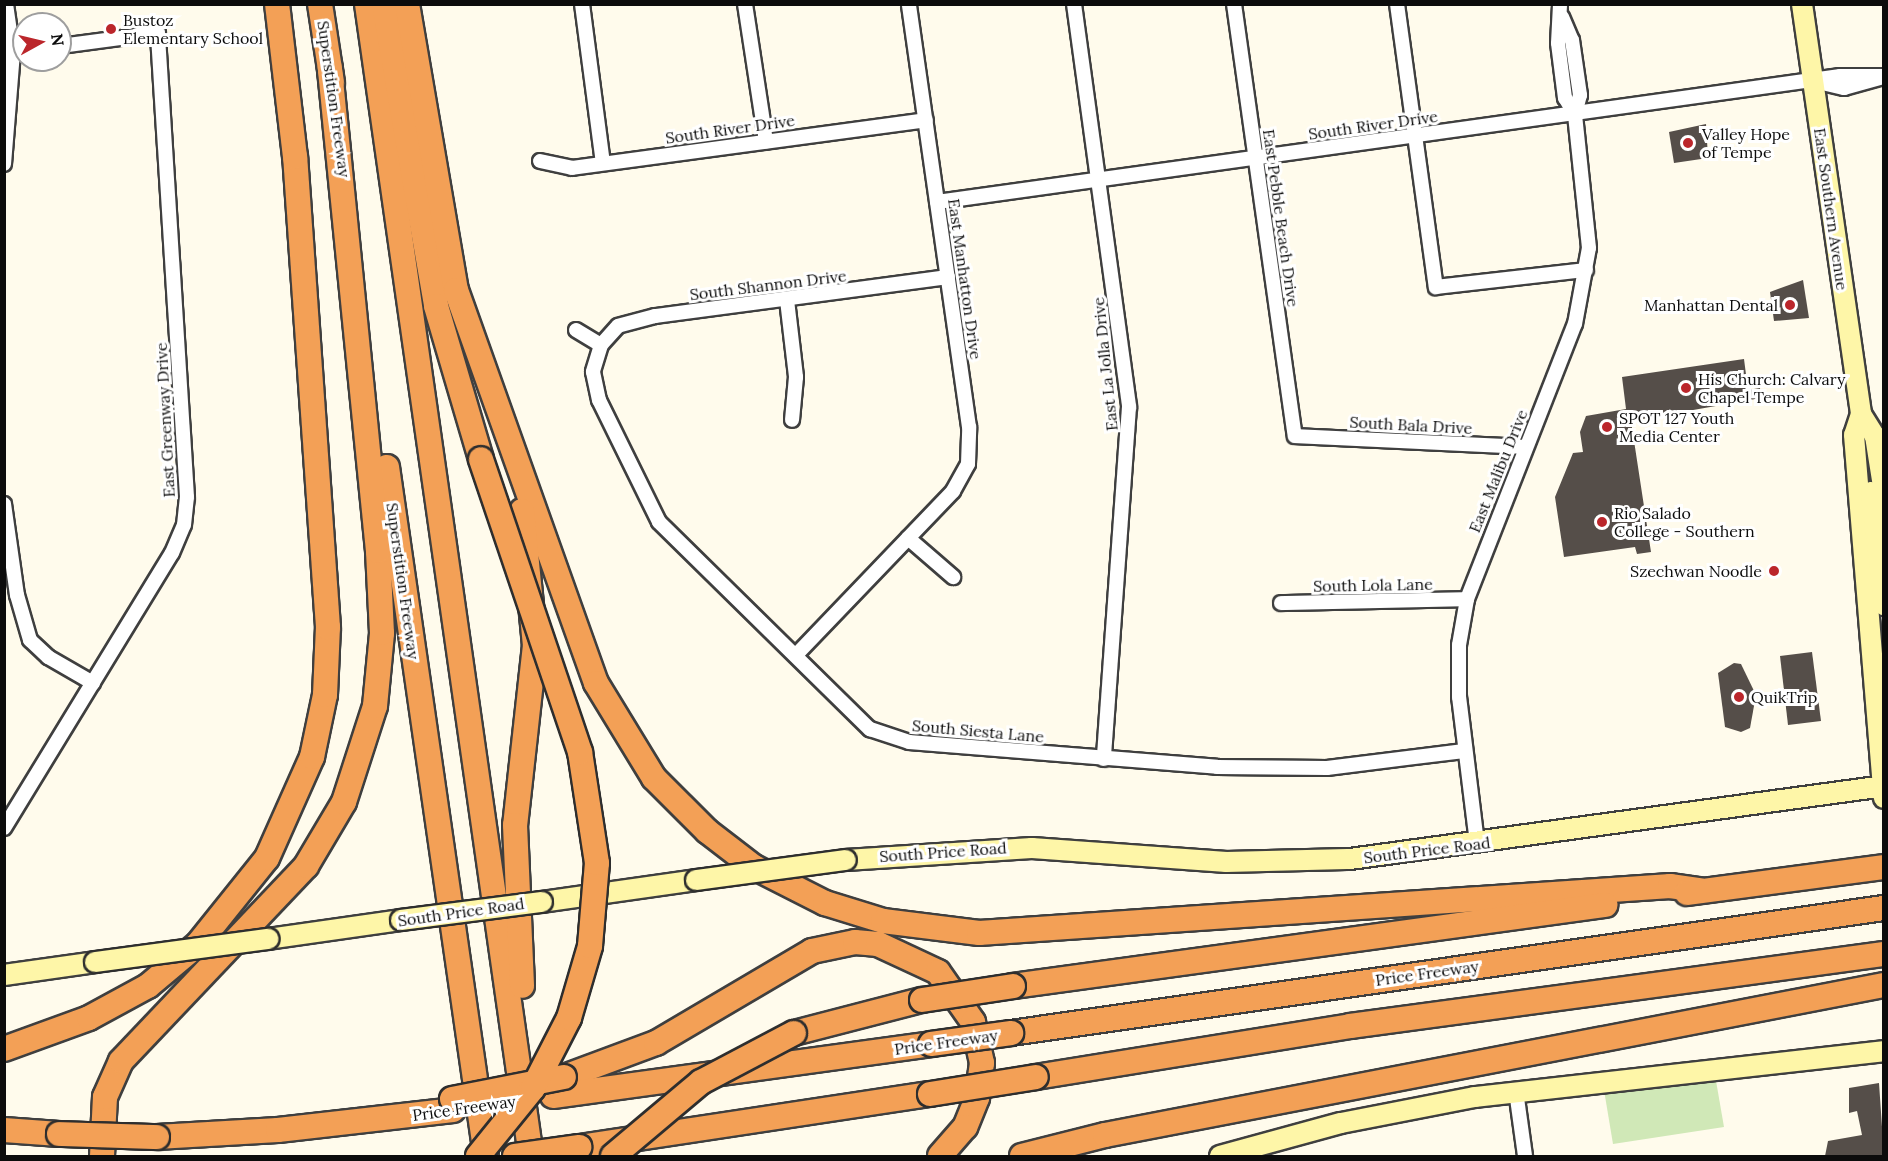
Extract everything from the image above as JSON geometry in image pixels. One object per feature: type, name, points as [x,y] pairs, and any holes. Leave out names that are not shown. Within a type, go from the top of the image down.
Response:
[{"type":"highway","points":[[4,1049],[89,1018],[148,986],[198,944],[267,858],[312,757],[325,695],[328,627],[295,157],[277,4]]},
{"type":"highway","name":"Superstition Freeway","points":[[320,4],[486,1156]]},
{"type":"highway","points":[[367,4],[532,1156]]},
{"type":"highway","points":[[384,4],[436,306],[481,459],[582,760],[595,825],[597,873],[590,946],[565,1028],[533,1088],[478,1156]]},
{"type":"highway","points":[[407,4],[448,257],[495,408],[524,517],[534,605],[514,860],[532,1156]]},
{"type":"highway","points":[[102,1156],[105,1097],[121,1061],[306,866],[344,802],[375,706],[382,633],[377,540],[330,68]]},
{"type":"highway","points":[[495,408],[596,683],[637,755],[670,796],[729,849],[825,903],[903,926],[979,933],[1670,886],[1700,890]]},
{"type":"highway","points":[[613,1156],[701,1082],[794,1033],[922,1000],[1700,890],[1884,867]]},
{"type":"highway","name":"Price Freeway","points":[[4,1130],[157,1137],[278,1130],[452,1105],[559,1086],[931,1044],[1884,908]]},
{"type":"highway","points":[[559,1086],[656,1043],[813,951],[855,942],[878,944],[938,972],[973,1022],[981,1063],[977,1098],[965,1127],[940,1156]]},
{"type":"highway","points":[[514,1156],[585,1152],[776,1118],[1350,1026],[1884,954]]},
{"type":"highway","points":[[1022,1156],[1105,1135],[1884,985]]},
{"type":"main road","name":"East Southern Avenue","points":[[1802,4],[1861,414],[1875,436],[1884,493]]},
{"type":"main road","name":"East Southern Avenue","points":[[1861,414],[1854,435],[1883,790]]},
{"type":"main road","points":[[1854,435],[1869,476],[1884,605]]},
{"type":"main road","name":"South Price Road","points":[[4,975],[846,860],[1032,848],[1226,862],[1323,861],[1883,790]]},
{"type":"main road","points":[[1220,1156],[1386,1113],[1516,1091],[1884,1051]]},
{"type":"street","points":[[6,4],[12,26]]},
{"type":"street","points":[[582,4],[603,163]]},
{"type":"street","points":[[745,4],[765,141]]},
{"type":"street","name":"East Manhatton Drive","points":[[796,656],[953,491],[968,465],[969,427],[909,4]]},
{"type":"street","name":"East La Jolla Drive","points":[[1074,4],[1100,179],[1129,407],[1104,759]]},
{"type":"street","name":"East Pebble Beach Drive","points":[[1234,4],[1295,436]]},
{"type":"street","points":[[1397,4],[1436,287],[1586,270]]},
{"type":"street","name":"East Malibu Drive","points":[[1477,843],[1464,751],[1459,645],[1467,599],[1575,324],[1586,270],[1587,209],[1575,114],[1580,95],[1572,40],[1561,10]]},
{"type":"street","name":"East Greenway Drive","points":[[4,828],[172,553],[184,525],[187,497],[158,33],[72,44]]},
{"type":"street","points":[[4,164],[16,72]]},
{"type":"street","name":"South River Drive","points":[[937,202],[1813,80],[1884,76]]},
{"type":"street","name":"South River Drive","points":[[540,160],[572,168],[926,120]]},
{"type":"street","name":"South Shannon Drive","points":[[601,345],[618,326],[655,316],[948,277]]},
{"type":"street","points":[[786,300],[796,377],[792,420]]},
{"type":"street","points":[[576,330],[601,345]]},
{"type":"street","name":"South Siesta Lane","points":[[601,345],[593,372],[599,400],[659,522],[870,729],[909,742],[1104,759],[1327,768],[1464,751]]},
{"type":"street","name":"South Bala Drive","points":[[1295,436],[1525,447]]},
{"type":"street","points":[[4,504],[17,595],[30,640],[48,657],[93,683]]},
{"type":"street","points":[[908,538],[952,577]]},
{"type":"street","name":"South Lola Lane","points":[[1281,603],[1467,599]]},
{"type":"street","points":[[1516,1091],[1525,1156]]},
{"type":"green space","points":[[1715,1075],[1724,1127],[1613,1144],[1604,1090]]},
{"type":"building","name":"Valley Hope of Tempe","points":[[1706,124],[1708,158],[1674,163],[1669,132]]},
{"type":"building","name":"Manhattan Dental","points":[[1803,280],[1809,318],[1774,321],[1770,292]]},
{"type":"building","points":[[1744,359],[1748,390],[1760,388],[1761,398],[1631,421],[1651,552],[1637,554],[1635,547],[1564,557],[1555,497],[1573,453],[1583,452],[1580,432],[1586,416],[1626,409],[1622,377]]},
{"type":"building","name":"QuikTrip","points":[[1812,652],[1821,721],[1788,725],[1780,656]]},
{"type":"building","name":"QuikTrip","points":[[1734,663],[1741,664],[1756,695],[1750,728],[1741,732],[1725,727],[1718,673]]},
{"type":"building","points":[[1879,1083],[1884,1156],[1825,1156],[1828,1141],[1862,1135],[1857,1111],[1849,1113],[1849,1088]]},
{"type":"place","name":"Bustoz Elementary School","points":[[111,29]]},
{"type":"place","name":"Valley Hope of Tempe","points":[[1688,143]]},
{"type":"place","name":"Manhattan Dental","points":[[1790,305]]},
{"type":"place","name":"His Church: Calvary Chapel Tempe","points":[[1686,388]]},
{"type":"place","name":"SPOT 127 Youth Media Center","points":[[1607,427]]},
{"type":"place","name":"Rio Salado College - Southern","points":[[1602,522]]},
{"type":"place","name":"Szechwan Noodle","points":[[1774,571]]},
{"type":"place","name":"QuikTrip","points":[[1739,697]]}]
